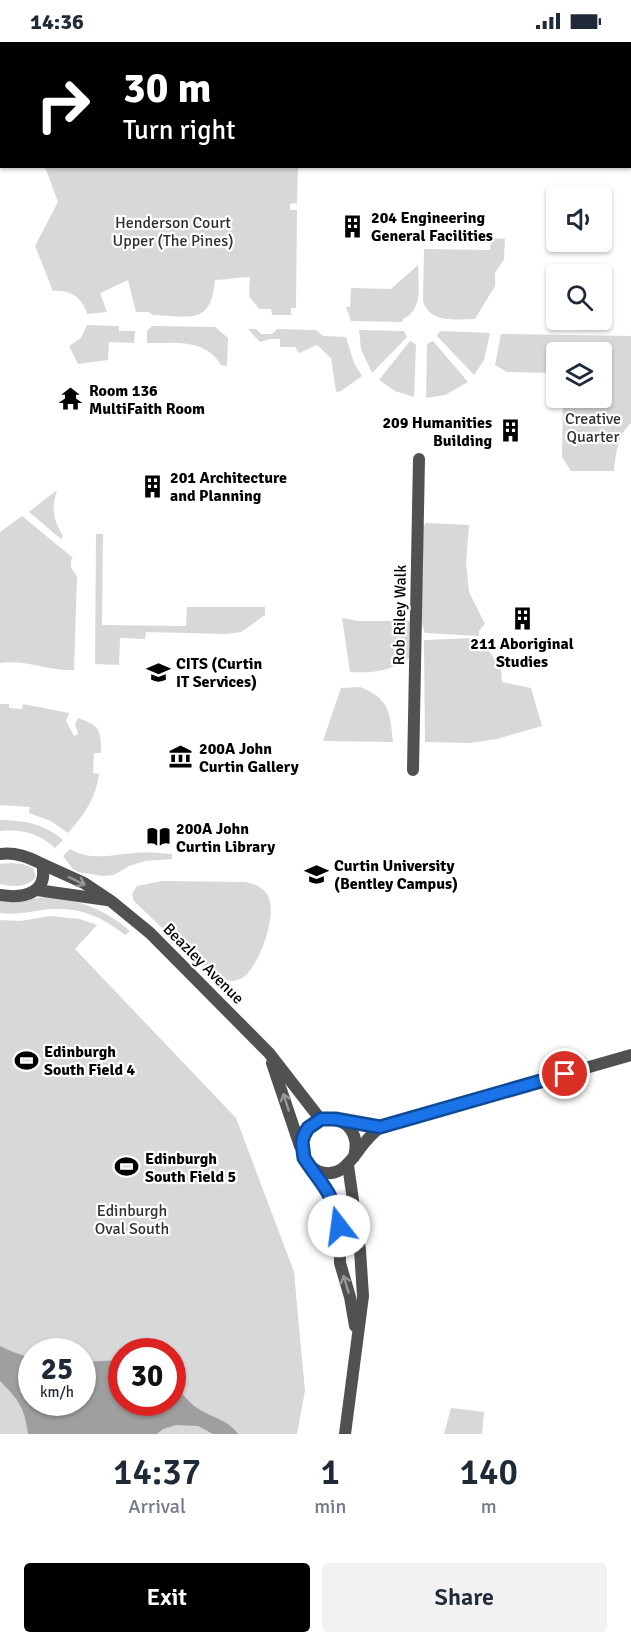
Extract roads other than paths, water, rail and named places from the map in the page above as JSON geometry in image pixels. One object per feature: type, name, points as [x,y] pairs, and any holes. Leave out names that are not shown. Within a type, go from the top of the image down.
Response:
[{"type":"street","name":"Rob Riley Walk","points":[[413,770],[419,459]]},
{"type":"street","name":"Beazley Avenue","points":[[0,854],[13,853],[27,856],[84,883],[111,901],[150,933],[269,1053],[321,1119]]},
{"type":"street","points":[[37,890],[44,881],[42,864]]},
{"type":"street","points":[[0,895],[13,896],[37,890],[111,901]]},
{"type":"street","name":"Beazley Avenue","points":[[269,1053],[302,1150]]},
{"type":"street","points":[[357,1342],[350,1297],[340,1263],[336,1208],[314,1169],[304,1158],[302,1150],[302,1142],[308,1128],[321,1119],[380,1127],[631,1056]]},
{"type":"street","points":[[341,1121],[353,1133],[356,1141],[351,1161],[363,1296],[345,1434]]},
{"type":"street","points":[[314,1169],[322,1173],[341,1171],[380,1127]]},
{"type":"place","name":"204 Engineering General Facilities","points":[[353,226]]},
{"type":"place","name":"Room 136 MultiFaith Room","points":[[71,399]]},
{"type":"place","name":"209 Humanities Building","points":[[510,431]]},
{"type":"place","name":"201 Architecture and Planning","points":[[152,486]]},
{"type":"place","name":"211 Aboriginal Studies","points":[[522,618]]},
{"type":"place","name":"CITS (Curtin IT Services)","points":[[158,672]]},
{"type":"place","name":"200A John Curtin Gallery","points":[[181,757]]},
{"type":"place","name":"200A John Curtin Library","points":[[158,837]]},
{"type":"place","name":"Curtin University (Bentley Campus)","points":[[316,874]]},
{"type":"place","name":"Edinburgh South Field 4","points":[[26,1060]]},
{"type":"place","name":"Edinburgh South Field 5","points":[[127,1167]]},
{"type":"park label","name":"Henderson Court Upper (The Pines)","points":[[173,231]]},
{"type":"park label","name":"Creative Quarter","points":[[593,427]]},
{"type":"park label","name":"Edinburgh Oval South","points":[[132,1219]]}]
